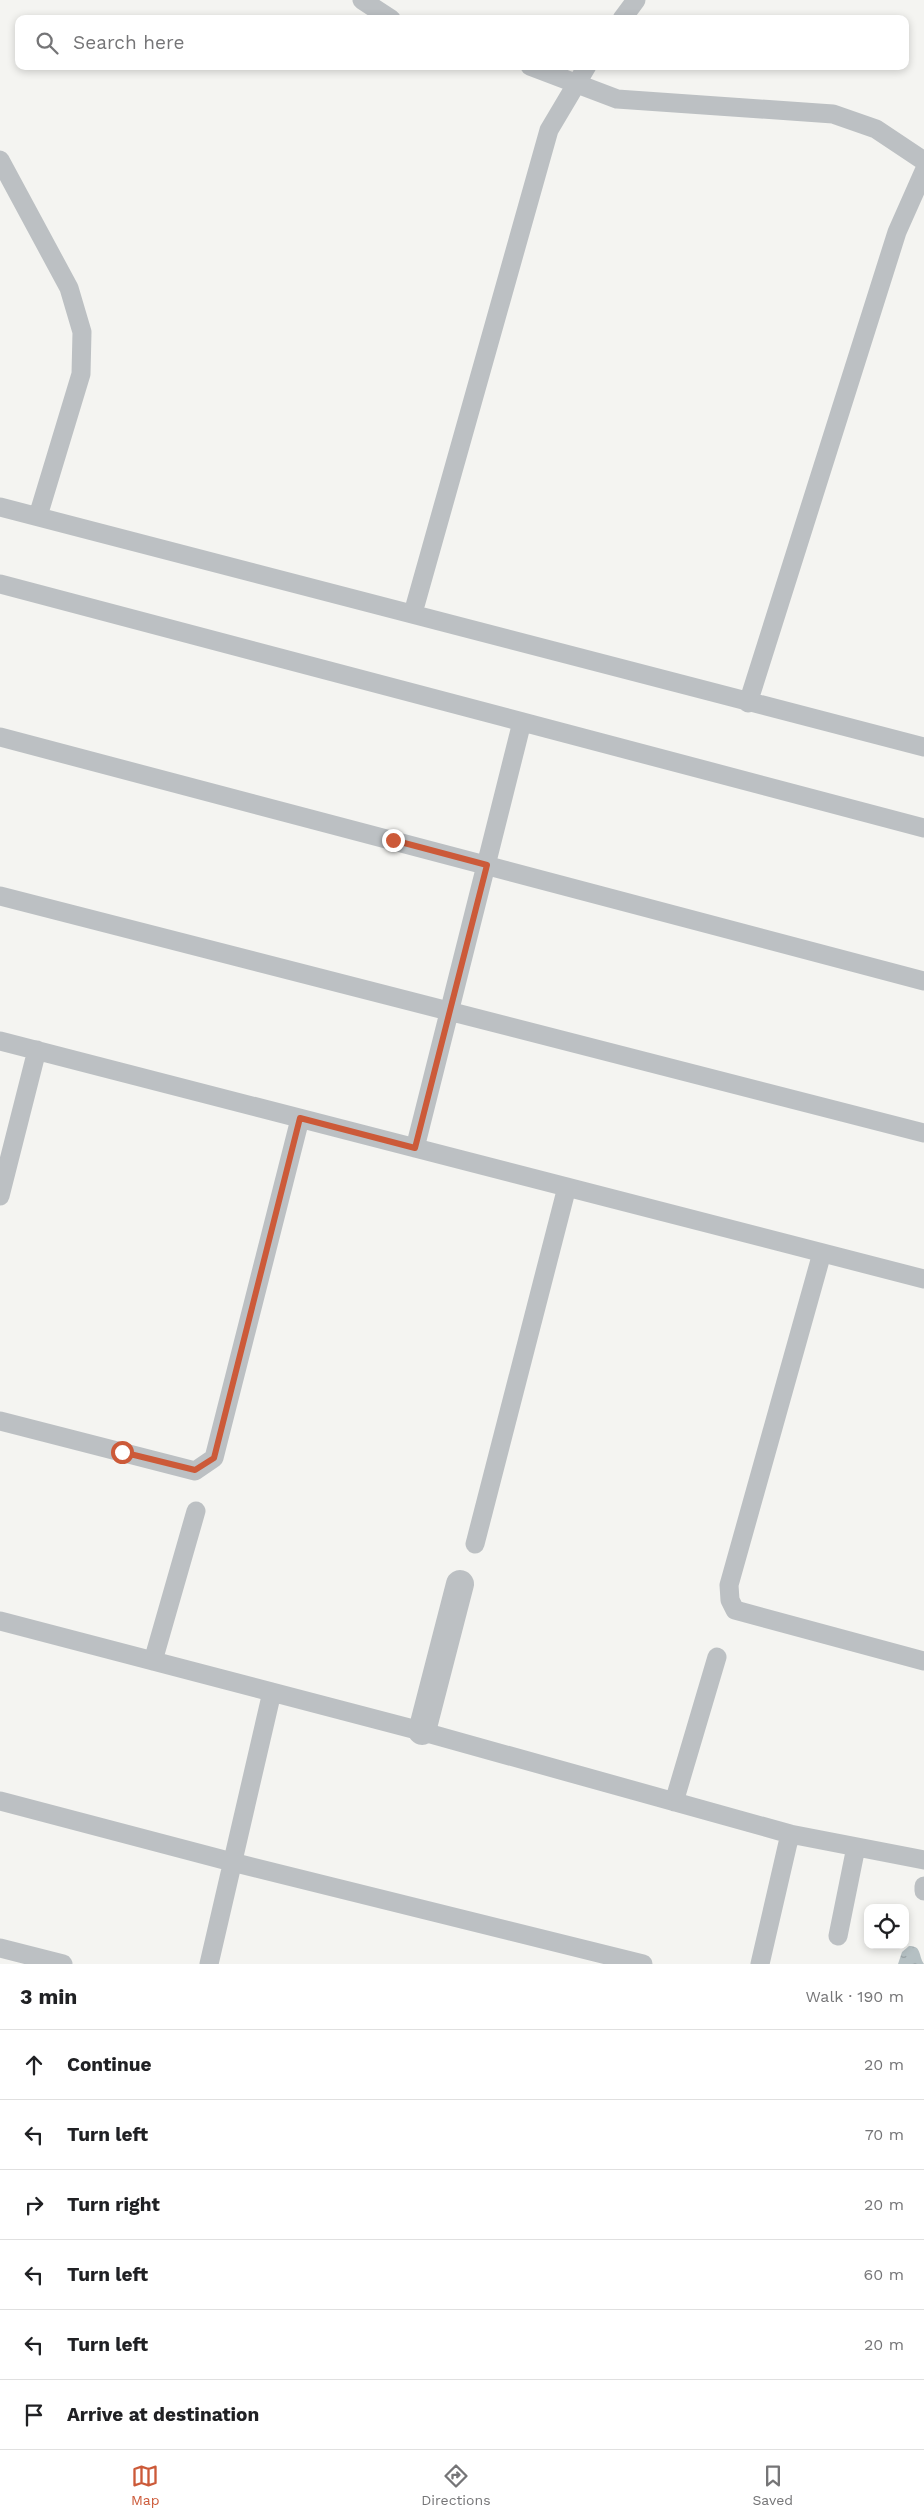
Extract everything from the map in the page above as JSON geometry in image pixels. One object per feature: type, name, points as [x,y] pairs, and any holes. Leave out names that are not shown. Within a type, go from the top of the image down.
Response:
[{"type":"street","points":[[422,1731],[460,1584]]},
{"type":"lane","points":[[362,0],[385,15]]},
{"type":"lane","points":[[625,15],[636,0]]},
{"type":"lane","points":[[542,70],[618,99],[833,114],[876,129],[924,161]]},
{"type":"lane","points":[[413,613],[549,130],[584,70]]},
{"type":"lane","points":[[0,160],[69,288],[82,332],[81,374],[38,516]]},
{"type":"lane","points":[[748,703],[897,232],[924,171]]},
{"type":"lane","points":[[0,507],[413,613],[748,703],[924,747]]},
{"type":"lane","points":[[0,584],[924,828]]},
{"type":"lane","points":[[415,1148],[522,722]]},
{"type":"lane","points":[[0,737],[924,981]]},
{"type":"lane","points":[[0,896],[924,1134]]},
{"type":"lane","points":[[0,1041],[924,1279]]},
{"type":"lane","points":[[0,1196],[36,1050]]},
{"type":"lane","points":[[0,1421],[195,1470],[214,1458],[300,1118]]},
{"type":"lane","points":[[475,1544],[567,1187]]},
{"type":"lane","points":[[822,1253],[729,1585],[730,1600],[735,1610],[924,1661]]},
{"type":"lane","points":[[153,1661],[196,1511]]},
{"type":"lane","points":[[0,1621],[422,1731],[790,1834],[924,1860]]},
{"type":"lane","points":[[674,1802],[717,1657]]},
{"type":"lane","points":[[208,1964],[272,1692]]},
{"type":"lane","points":[[0,1801],[232,1862],[643,1964]]},
{"type":"lane","points":[[760,1964],[790,1834]]},
{"type":"lane","points":[[838,1936],[856,1847]]},
{"type":"lane","points":[[924,1886],[924,1892]]},
{"type":"lane","points":[[0,1948],[63,1964]]},
{"type":"water","points":[[909,1946],[913,1946],[918,1949],[924,1964],[898,1964],[902,1952],[909,1949]]},
{"type":"route","points":[[122,1452],[195,1470],[214,1458],[300,1118],[415,1148],[487,865],[393,840]]}]
